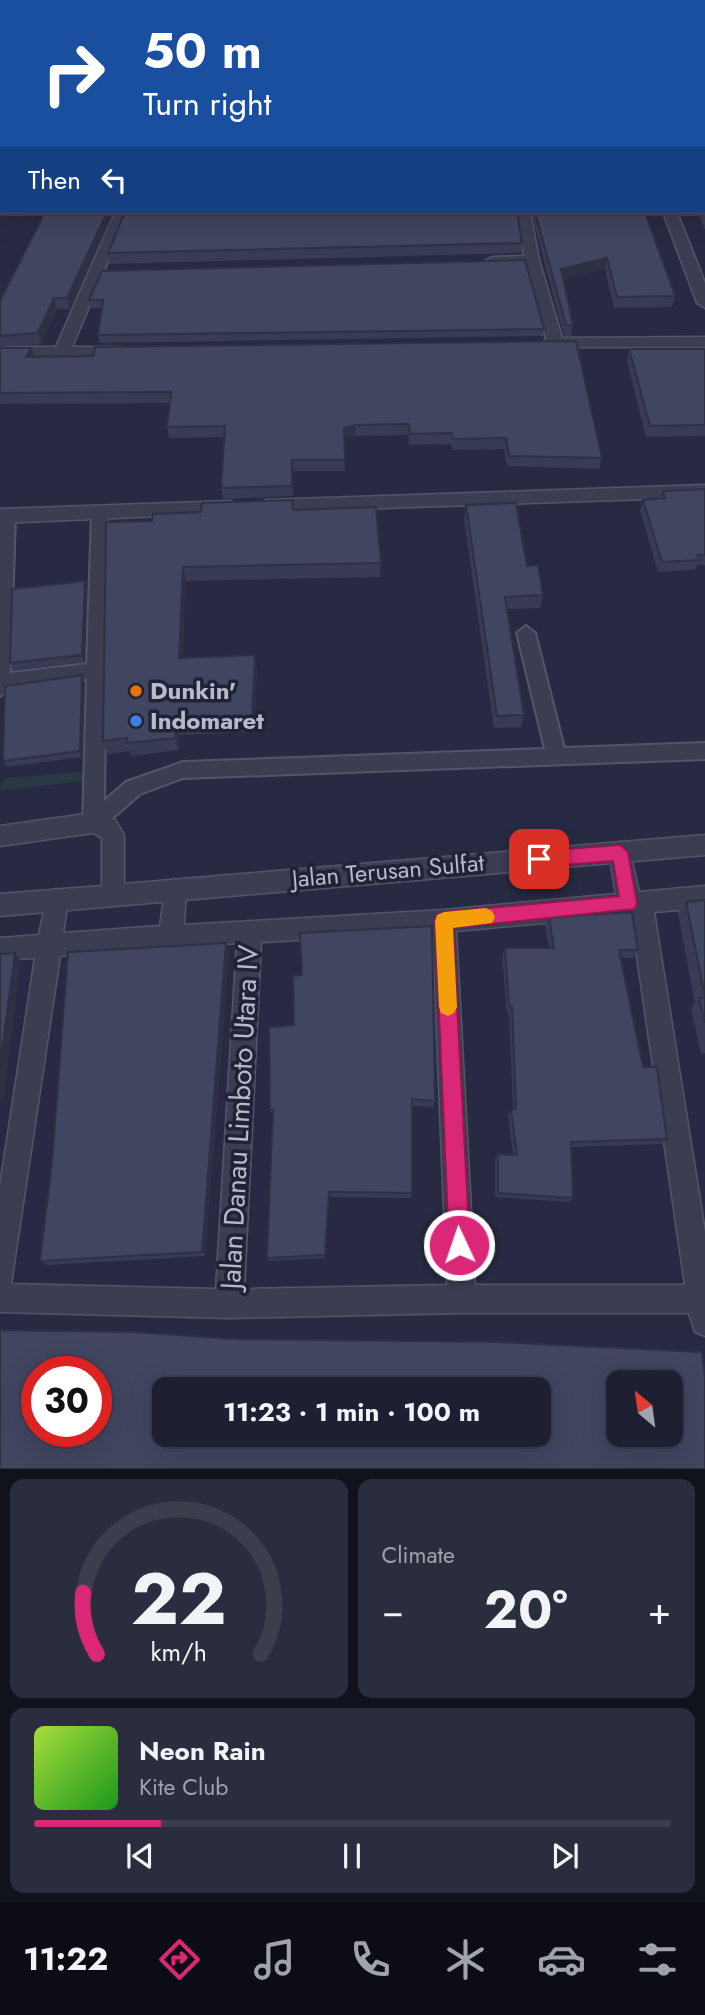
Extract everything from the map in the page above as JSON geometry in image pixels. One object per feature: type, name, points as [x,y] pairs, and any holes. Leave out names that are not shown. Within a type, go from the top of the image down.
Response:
[{"type":"street","points":[[61,353],[103,271],[121,214]]},
{"type":"street","points":[[523,214],[532,260],[555,342]]},
{"type":"street","points":[[671,214],[705,303]]},
{"type":"street","points":[[478,261],[532,260]]},
{"type":"street","points":[[527,343],[705,342]]},
{"type":"street","points":[[0,352],[143,351]]},
{"type":"street","points":[[4,516],[705,491]]},
{"type":"street","points":[[0,836],[93,823],[107,827],[113,835],[113,896]]},
{"type":"street","name":"Jalan Terusan Sulfat","points":[[0,905],[705,845]]},
{"type":"street","points":[[0,1298],[229,1304],[462,1298],[704,1307],[635,903],[620,852]]},
{"type":"street","points":[[171,937],[174,890]]},
{"type":"street","points":[[0,949],[250,931],[444,921],[705,897]]},
{"type":"street","points":[[0,1276],[56,900]]},
{"type":"street","points":[[444,921],[462,1298]]},
{"type":"street","name":"Jalan Danau Limboto Utara IV","points":[[229,1304],[250,931]]},
{"type":"lane","points":[[93,823],[100,514]]},
{"type":"lane","points":[[4,516],[1,685],[97,670]]},
{"type":"lane","points":[[526,633],[556,755]]},
{"type":"lane","points":[[93,823],[134,788],[183,770],[705,751]]},
{"type":"shaded area","points":[[80,772],[85,775],[84,781],[0,791],[1,783],[6,778]]},
{"type":"building","points":[[44,214],[106,214],[67,298],[54,298],[38,333],[0,336],[1,299]]},
{"type":"building","points":[[124,214],[517,214],[522,243],[108,253]]},
{"type":"building","points":[[536,214],[646,214],[675,296],[617,297],[607,258],[561,269],[573,325],[566,325]]},
{"type":"building","points":[[525,260],[544,329],[98,335],[103,300],[89,300],[102,271]]},
{"type":"building","points":[[576,341],[602,458],[509,456],[506,438],[453,439],[452,433],[410,434],[409,424],[355,425],[344,428],[345,460],[292,460],[292,486],[221,488],[225,426],[167,427],[171,392],[0,393],[0,348],[31,348],[26,357],[93,356],[95,347]]},
{"type":"building","points":[[629,349],[705,349],[705,425],[650,426]]},
{"type":"building","points":[[705,489],[705,555],[697,555],[699,560],[662,562],[643,500],[665,498],[663,491]]},
{"type":"building","points":[[292,500],[293,510],[376,507],[381,563],[183,567],[179,658],[255,655],[252,719],[176,722],[175,738],[127,743],[127,738],[103,741],[106,522],[152,521],[153,514],[201,512],[202,503]]},
{"type":"building","points":[[516,503],[527,566],[538,565],[543,595],[505,597],[524,715],[497,716],[466,505]]},
{"type":"building","points":[[85,581],[82,655],[10,663],[12,589]]},
{"type":"building","points":[[82,675],[80,751],[3,761],[5,686]]},
{"type":"building","points":[[705,900],[705,997],[686,902]]},
{"type":"building","points":[[632,912],[638,950],[619,950],[643,1067],[657,1067],[667,1139],[571,1142],[573,1198],[498,1193],[498,1154],[517,1155],[511,1110],[516,1109],[512,1006],[509,1006],[505,948],[554,948],[549,917]]},
{"type":"building","points":[[432,926],[435,1101],[412,1099],[412,1193],[329,1192],[325,1255],[267,1258],[273,1110],[270,1110],[269,1027],[294,1025],[293,976],[302,975],[300,933]]},
{"type":"building","points":[[226,943],[202,1252],[40,1261],[52,1162],[68,952]]},
{"type":"building","points":[[15,953],[0,1066],[0,954]]},
{"type":"building","points":[[699,998],[705,998],[705,1023]]},
{"type":"building","points":[[0,1330],[134,1332],[236,1339],[498,1342],[702,1352],[705,1376],[705,1469],[0,1469]]},
{"type":"slow traffic","points":[[448,1007],[444,921],[486,917]]},
{"type":"place","name":"Dunkin'","points":[[136,691]]},
{"type":"place","name":"Indomaret","points":[[136,721]]},
{"type":"route","points":[[459,1245],[444,921],[629,903],[620,852],[539,859]]}]
